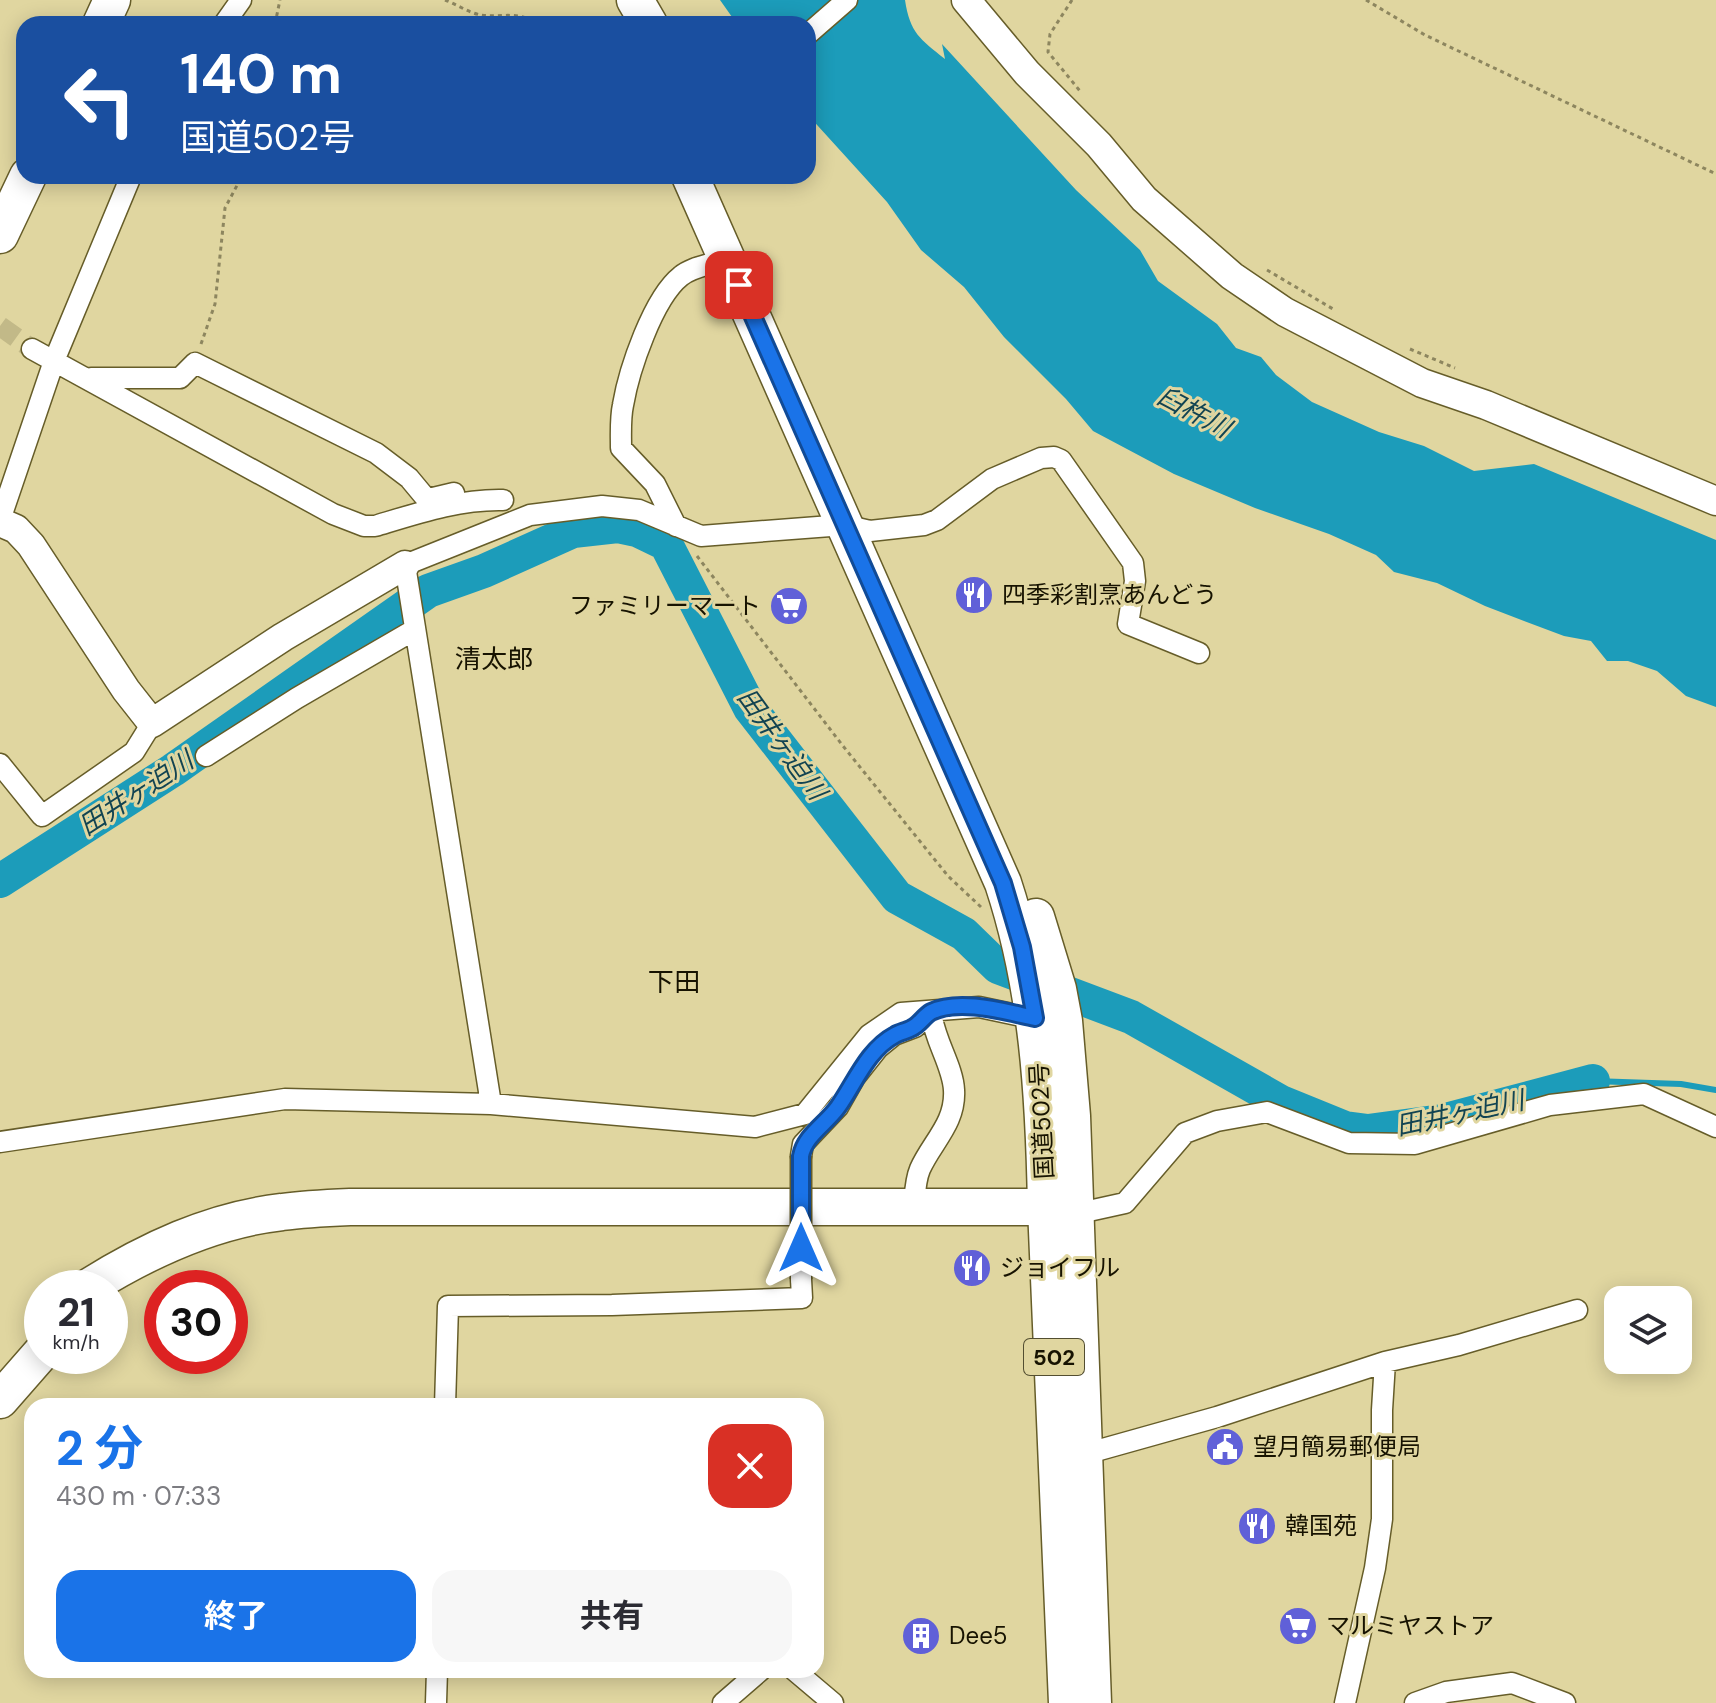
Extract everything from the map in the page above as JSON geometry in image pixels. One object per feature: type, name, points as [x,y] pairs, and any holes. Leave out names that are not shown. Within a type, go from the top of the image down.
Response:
[{"type":"highway","points":[[0,235],[24,184]]},
{"type":"highway","name":"国道502号","points":[[694,184],[857,528]]},
{"type":"highway","name":"国道502号","points":[[720,184],[857,528],[1003,883],[1034,949],[1049,1020],[1046,1128],[1085,1454],[1093,1703]]},
{"type":"highway","points":[[117,1270],[182,1237],[229,1222],[280,1212],[394,1206],[914,1206],[1056,1216]]},
{"type":"highway","points":[[128,1286],[190,1256],[235,1242],[286,1232],[352,1227],[1056,1216]]},
{"type":"highway","name":"国道502号","points":[[1056,1216],[1067,1703]]},
{"type":"highway","points":[[0,1365],[24,1341]]},
{"type":"highway","points":[[0,1400],[24,1373]]},
{"type":"street","points":[[816,27],[847,0]]},
{"type":"street","points":[[966,0],[1027,73],[1099,145],[1144,199],[1232,276],[1285,312],[1422,383],[1486,405],[1716,501]]},
{"type":"street","points":[[128,184],[54,361],[0,521],[16,529],[31,545],[126,690],[152,723]]},
{"type":"street","points":[[676,526],[655,484],[621,448],[622,408],[630,373],[649,323],[669,288],[690,270],[708,267],[727,258]]},
{"type":"street","points":[[32,349],[333,514],[364,526],[375,526],[455,503],[478,499],[503,500]]},
{"type":"street","points":[[87,378],[180,378],[195,363],[376,453],[409,478],[424,496],[433,498],[476,490],[487,491],[530,515]]},
{"type":"street","points":[[0,764],[42,816],[134,752],[152,723],[283,637],[406,571],[530,515],[624,506],[701,536],[931,524],[992,479],[1041,458],[1061,460],[1133,563],[1135,581],[1128,624],[1199,653]]},
{"type":"street","points":[[406,571],[491,1104]]},
{"type":"street","points":[[206,756],[413,624]]},
{"type":"street","points":[[0,1142],[285,1099],[491,1104],[755,1127],[805,1114],[869,1035],[901,1013],[979,1007],[1049,1020]]},
{"type":"street","points":[[445,1398],[448,1306],[612,1305],[802,1298],[803,1144],[838,1107],[855,1077],[878,1048],[894,1035],[915,1027],[931,1012]]},
{"type":"street","points":[[914,1206],[916,1180],[944,1130],[953,1100],[952,1078],[933,1033],[931,1012]]},
{"type":"street","points":[[1056,1216],[1125,1203],[1185,1133],[1217,1121],[1267,1112],[1349,1143],[1415,1144],[1550,1105],[1644,1094],[1716,1127]]},
{"type":"street","points":[[1085,1454],[1217,1417],[1385,1362],[1459,1345],[1577,1310]]},
{"type":"street","points":[[1345,1703],[1375,1568],[1382,1519],[1385,1362]]},
{"type":"street","points":[[436,1703],[437,1678]]},
{"type":"street","points":[[723,1703],[752,1678]]},
{"type":"street","points":[[803,1678],[833,1703]]},
{"type":"street","points":[[1415,1703],[1446,1692],[1512,1683],[1565,1703]]},
{"type":"path","points":[[445,0],[480,15],[507,13],[518,16]]},
{"type":"path","points":[[1072,0],[1050,34],[1048,52],[1082,93]]},
{"type":"path","points":[[1366,0],[1425,35],[1716,174]]},
{"type":"path","points":[[195,363],[215,304],[225,208],[238,184]]},
{"type":"path","points":[[1263,267],[1335,310]]},
{"type":"path","points":[[1405,347],[1462,371]]},
{"type":"path","points":[[692,550],[948,876],[988,915]]},
{"type":"water","name":"臼杵川","points":[[720,0],[905,0],[913,28],[923,40],[945,59],[942,44],[1076,190],[1140,250],[1158,281],[1217,324],[1236,348],[1261,357],[1276,375],[1312,402],[1379,432],[1424,446],[1474,471],[1534,464],[1716,540],[1716,707],[1686,696],[1657,671],[1628,661],[1607,661],[1591,641],[1564,636],[1485,606],[1437,583],[1394,572],[1376,555],[1174,474],[1093,431],[1004,337],[964,287],[921,250],[887,202],[816,124],[816,16],[731,16]]},
{"type":"waterway","name":"田井ヶ迫川","points":[[0,881],[173,770],[428,591],[484,571],[573,531],[618,526],[637,530],[666,544],[750,708],[897,897],[964,934],[998,967],[1131,1017],[1281,1102],[1345,1128],[1368,1131],[1442,1121],[1593,1081]]},
{"type":"waterway","points":[[1593,1081],[1681,1084],[1716,1090]]},
{"type":"tunnel","points":[[0,326],[32,349]]},
{"type":"place","name":"四季彩割烹あんどう","points":[[974,595]]},
{"type":"place","name":"ファミリーマート","points":[[789,606]]},
{"type":"place","name":"ジョイフル","points":[[972,1268]]},
{"type":"place","name":"望月簡易郵便局","points":[[1225,1447]]},
{"type":"place","name":"韓国苑","points":[[1257,1526]]},
{"type":"place","name":"マルミヤストア","points":[[1298,1626]]},
{"type":"place","name":"Dee5","points":[[921,1636]]},
{"type":"district","name":"清太郎","points":[[494,659]]},
{"type":"district","name":"下田","points":[[674,982]]},
{"type":"route","points":[[739,285],[1003,883],[1022,947],[1035,1018],[979,1007],[931,1012],[915,1027],[894,1035],[878,1048],[855,1077],[838,1107],[803,1144],[801,1248]]}]
